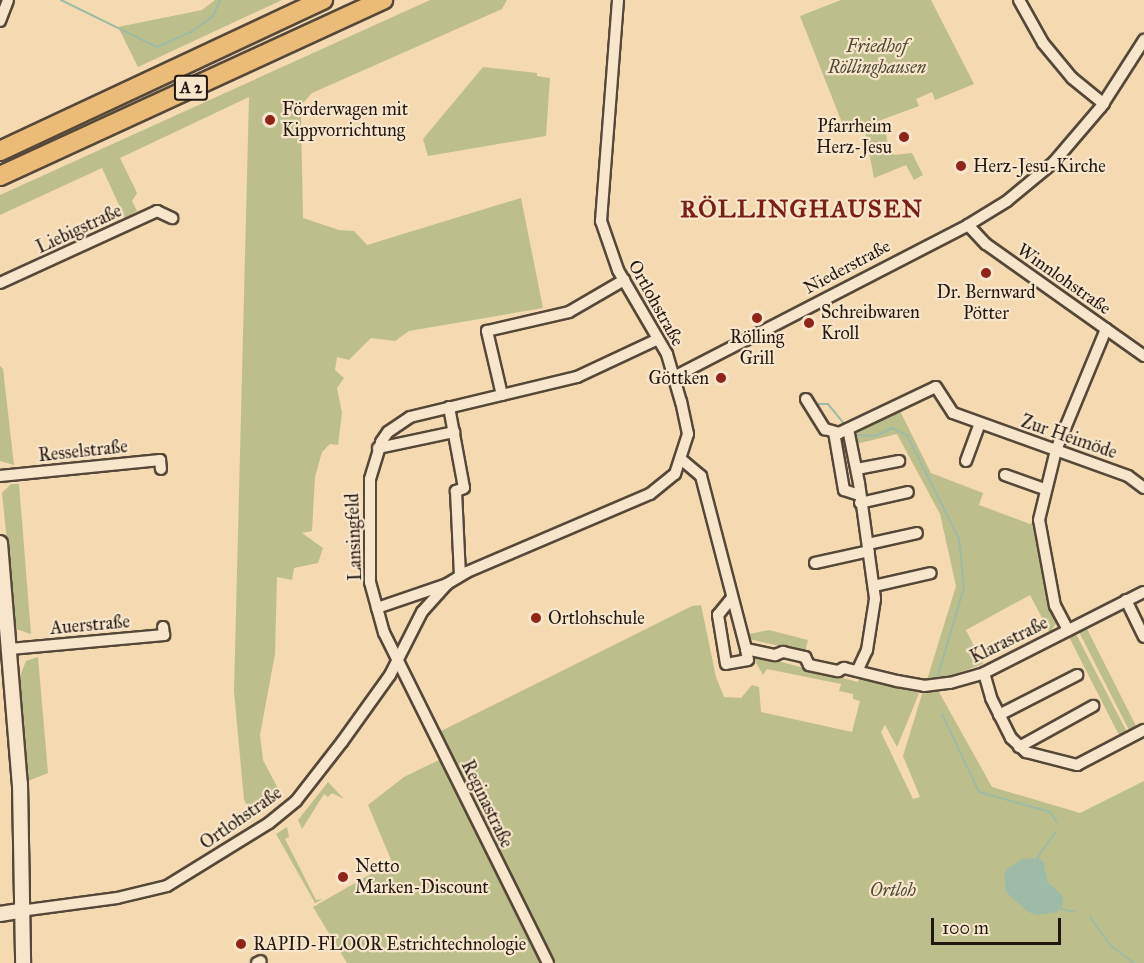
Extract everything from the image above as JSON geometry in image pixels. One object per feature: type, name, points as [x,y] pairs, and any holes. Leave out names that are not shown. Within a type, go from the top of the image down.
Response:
[{"type":"highway","name":"A 2","points":[[0,151],[323,0]]},
{"type":"highway","name":"A 2","points":[[0,176],[383,0]]},
{"type":"street","points":[[0,21],[8,0]]},
{"type":"street","name":"Ortlohstraße","points":[[20,911],[117,898],[167,886],[269,823],[311,783],[382,687],[422,612],[447,584],[460,575],[650,494],[664,486],[682,460],[688,434],[674,377],[658,339],[624,280],[606,240],[600,200],[618,0]]},
{"type":"street","points":[[1019,0],[1042,43],[1072,78],[1104,104]]},
{"type":"street","name":"Niederstraße","points":[[674,377],[968,225],[1007,201],[1054,162],[1104,104],[1144,40]]},
{"type":"street","name":"Liebigstraße","points":[[0,283],[157,211],[172,218]]},
{"type":"street","name":"Winnlohstraße","points":[[968,225],[986,244],[1144,356]]},
{"type":"street","points":[[502,395],[488,331],[569,312],[624,280]]},
{"type":"street","points":[[1068,630],[1055,606],[1039,520],[1044,489],[1056,450],[1106,329]]},
{"type":"street","name":"Lansingfeld","points":[[398,658],[377,608],[370,582],[367,506],[378,448],[399,423],[449,407],[577,377],[658,339]]},
{"type":"street","name":"Zur Heimöde","points":[[834,432],[848,429],[936,387],[953,413],[1128,476],[1144,488]]},
{"type":"street","points":[[806,399],[825,429],[834,432],[844,490],[860,499],[908,492]]},
{"type":"street","points":[[449,407],[464,488],[456,491],[460,575]]},
{"type":"street","points":[[966,461],[980,423]]},
{"type":"street","points":[[848,429],[875,599],[867,650],[857,671]]},
{"type":"street","points":[[378,448],[454,432]]},
{"type":"street","name":"Resselstraße","points":[[0,476],[160,460],[161,469]]},
{"type":"street","points":[[682,460],[701,476],[731,599],[746,649],[748,660],[726,664],[718,615],[731,599]]},
{"type":"street","points":[[856,469],[899,460]]},
{"type":"street","points":[[1005,475],[1044,489]]},
{"type":"street","points":[[815,563],[917,533]]},
{"type":"street","points":[[0,543],[20,784],[20,911],[23,963]]},
{"type":"street","points":[[874,586],[931,573]]},
{"type":"street","name":"Ortlohstraße","points":[[377,608],[447,584]]},
{"type":"street","name":"Klarastraße","points":[[746,649],[775,655],[783,652],[805,657],[809,665],[857,671],[924,686],[984,673],[1144,592]]},
{"type":"street","points":[[1126,600],[1144,637]]},
{"type":"street","name":"Auerstraße","points":[[10,649],[164,635],[163,627]]},
{"type":"street","name":"Reginastraße","points":[[398,658],[548,963]]},
{"type":"street","points":[[984,673],[999,715],[1019,747],[1077,765],[1144,730]]},
{"type":"street","points":[[999,715],[1077,675]]},
{"type":"street","points":[[1019,747],[1093,706]]},
{"type":"street","points":[[0,914],[20,911]]},
{"type":"green space","points":[[215,0],[282,0],[138,67],[118,27],[202,10]]},
{"type":"green space","points":[[430,0],[507,0],[502,9],[312,93],[303,103],[301,119],[303,218],[339,230],[354,231],[367,245],[521,198],[543,308],[409,331],[395,341],[371,338],[349,360],[337,357],[335,370],[344,378],[337,388],[342,413],[338,445],[330,444],[322,452],[315,477],[312,531],[302,533],[323,548],[318,563],[294,568],[292,580],[277,577],[275,654],[260,735],[263,760],[282,796],[254,818],[244,800],[234,691],[249,97],[120,158],[137,193],[132,201],[137,211],[125,218],[102,168],[0,215],[0,195]]},
{"type":"green space","name":"Friedhof Röllinghausen","points":[[841,0],[931,0],[974,84],[935,100],[932,92],[916,99],[919,106],[846,133],[800,16]]},
{"type":"green space","points":[[483,67],[537,73],[537,76],[550,78],[546,136],[428,156],[423,139]]},
{"type":"green space","points":[[885,124],[887,140],[894,155],[912,153],[923,175],[914,180],[906,165],[874,178],[865,131]]},
{"type":"green space","points":[[0,366],[3,369],[14,465],[0,461]]},
{"type":"green space","points":[[900,411],[931,473],[983,493],[979,505],[1030,524],[1036,520],[1042,572],[1058,620],[1050,633],[1030,595],[966,630],[983,664],[938,680],[927,680],[956,586],[940,514],[897,434],[856,444],[854,438],[857,433]]},
{"type":"green space","points":[[11,484],[19,484],[31,634],[16,629],[2,493]]},
{"type":"green space","name":"Ortloh","points":[[701,605],[716,677],[724,697],[741,698],[752,685],[759,687],[761,712],[852,732],[860,701],[853,699],[853,694],[839,691],[841,684],[767,669],[763,675],[751,654],[858,682],[860,676],[913,690],[915,685],[920,691],[897,747],[885,725],[881,732],[913,799],[920,797],[903,756],[923,691],[939,692],[992,787],[1080,813],[1144,781],[1144,963],[554,963],[439,732],[692,606]]},
{"type":"green space","points":[[1086,627],[1138,730],[1135,732],[1129,730],[1078,630]]},
{"type":"green space","points":[[769,630],[808,640],[805,652],[749,639],[749,634]]},
{"type":"green space","points":[[1075,632],[1127,732],[1119,735],[1068,635]]},
{"type":"green space","points":[[38,657],[48,773],[28,781],[20,676],[26,661]]},
{"type":"green space","points":[[445,757],[546,963],[347,963],[313,907],[392,862],[368,805],[404,777]]},
{"type":"green space","points":[[328,782],[344,799],[332,793],[328,797],[324,794],[302,829],[298,820]]},
{"type":"green space","points":[[287,827],[289,837],[285,839],[316,900],[323,899],[315,903],[276,834]]},
{"type":"shaded area","points":[[1037,858],[1044,863],[1045,880],[1062,897],[1058,912],[1038,915],[1028,912],[1006,892],[1004,876],[1007,869],[1022,859]]},
{"type":"waterway","points":[[61,0],[157,47],[191,32],[213,16],[220,0]]},
{"type":"waterway","points":[[815,404],[828,404],[845,425]]},
{"type":"waterway","points":[[855,435],[875,436],[892,428],[907,435],[959,539],[964,587],[937,679]]},
{"type":"waterway","points":[[942,714],[979,792],[1050,812],[1057,822]]},
{"type":"waterway","points":[[1044,864],[1037,858],[1056,832]]},
{"type":"waterway","points":[[1044,870],[1047,881]]},
{"type":"waterway","points":[[1051,886],[1062,897],[1061,909],[1075,912]]},
{"type":"waterway","points":[[1090,917],[1110,945],[1134,963]]},
{"type":"place","name":"Förderwagen mit Kippvorrichtung","points":[[270,120]]},
{"type":"place","name":"Pfarrheim Herz-Jesu","points":[[904,137]]},
{"type":"place","name":"Herz-Jesu-Kirche","points":[[961,166]]},
{"type":"place","name":"Dr. Bernward Pötter","points":[[986,273]]},
{"type":"place","name":"Rölling Grill","points":[[757,318]]},
{"type":"place","name":"Schreibwaren Kroll","points":[[809,323]]},
{"type":"place","name":"Göttken","points":[[721,378]]},
{"type":"place","name":"Ortlohschule","points":[[536,618]]},
{"type":"place","name":"Netto Marken-Discount","points":[[343,877]]},
{"type":"place","name":"RAPID-FLOOR Estrichtechnologie","points":[[241,944]]},
{"type":"district","name":"RÖLLINGHAUSEN","points":[[802,210]]}]
